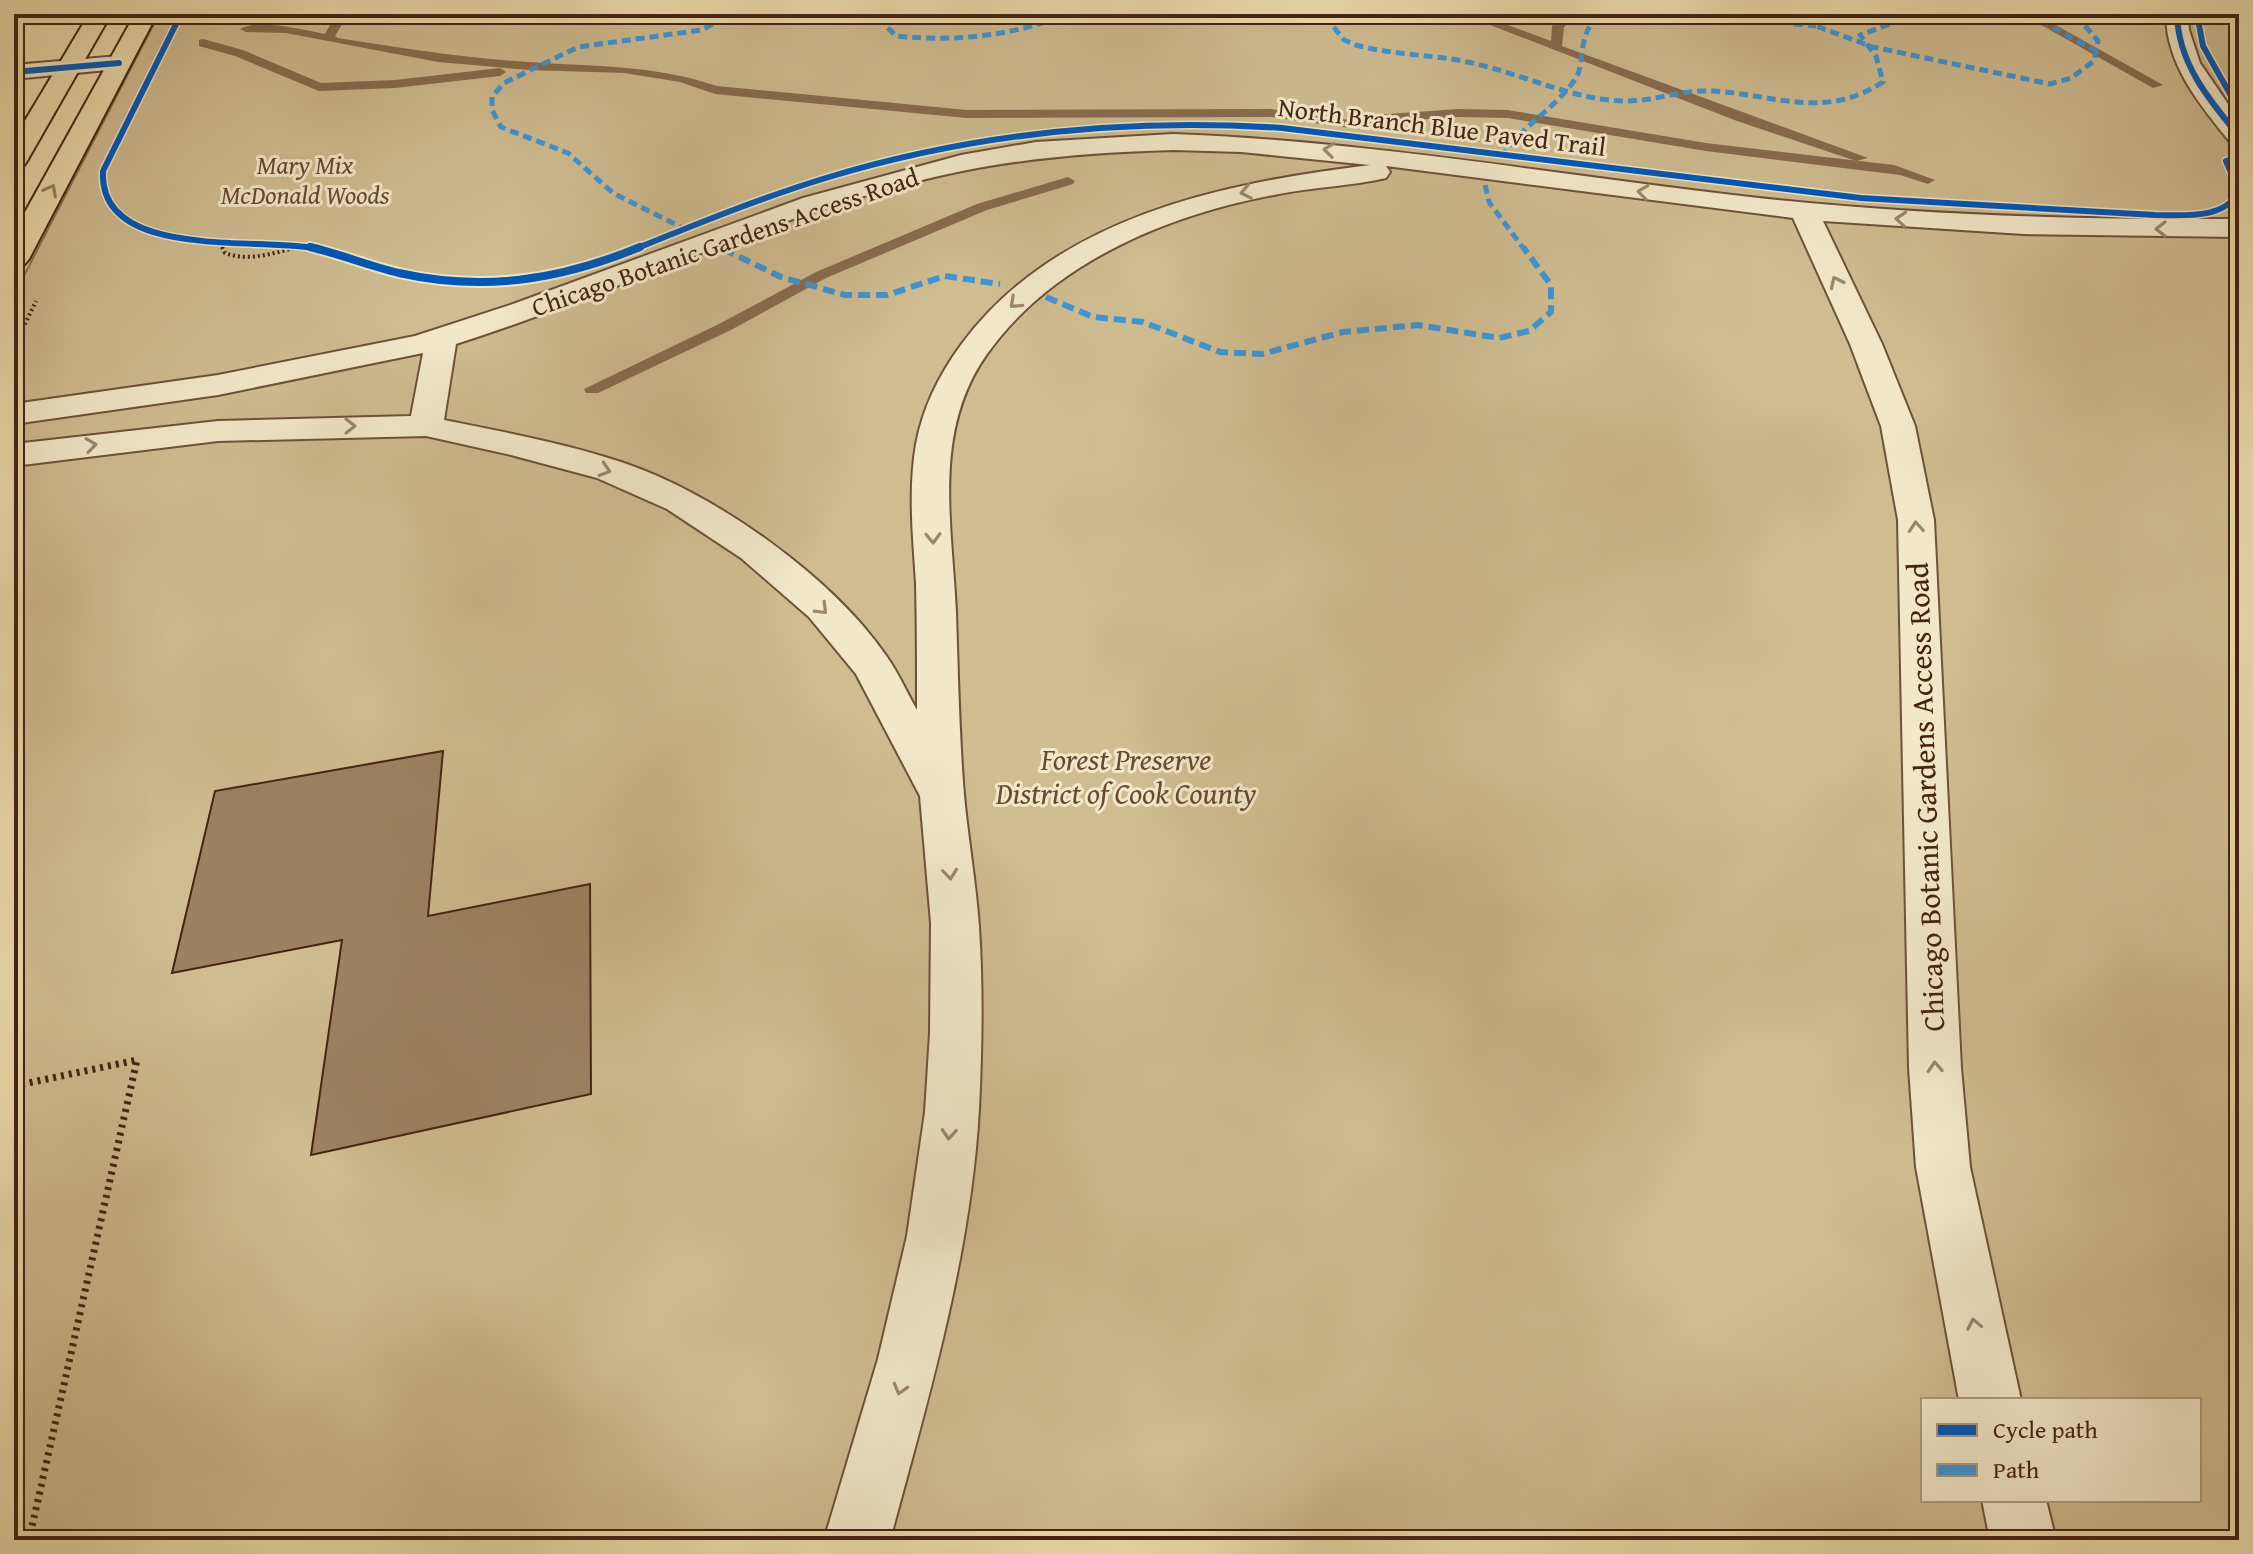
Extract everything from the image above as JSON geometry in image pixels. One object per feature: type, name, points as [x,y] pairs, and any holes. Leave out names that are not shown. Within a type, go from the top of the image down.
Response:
[{"type":"main road","points":[[14,161],[100,14]]},
{"type":"main road","points":[[14,259],[146,14]]},
{"type":"street","points":[[2177,14],[2176,24],[2187,58],[2220,113],[2239,136]]},
{"type":"street","points":[[14,72],[119,63]]},
{"type":"street","name":"Chicago Botanic Gardens Access Road","points":[[14,414],[227,384],[441,339],[563,299],[709,242],[896,178],[962,162],[1036,150],[1113,143],[1230,142],[1325,149],[1491,173],[1804,211],[2113,229],[2239,228]]},
{"type":"street","name":"Chicago Botanic Gardens Access Road","points":[[857,1540],[913,1346],[946,1172],[955,1054],[955,925],[942,797],[931,479],[938,421],[964,363],[990,327],[1069,259],[1182,208],[1240,193],[1325,178],[1398,170],[1491,173]]},
{"type":"street","name":"Chicago Botanic Gardens Access Road","points":[[1804,211],[1866,344],[1898,426],[1916,520],[1935,1068],[1943,1167],[1990,1398]]},
{"type":"street","points":[[426,426],[441,339]]},
{"type":"street","name":"Chicago Botanic Gardens Access Road","points":[[14,455],[218,431],[426,426],[610,470],[680,501],[754,549],[823,608],[872,666],[942,797]]},
{"type":"street","points":[[2014,1502],[2023,1540]]},
{"type":"path","points":[[213,238],[233,240]]},
{"type":"path","points":[[213,238],[225,253],[247,258],[303,246]]},
{"type":"path","points":[[264,242],[318,250]]},
{"type":"path","points":[[14,1086],[137,1060],[29,1540]]},
{"type":"green space","name":"Forest Preserve District of Cook County","points":[[159,14],[2239,14],[2239,1540],[14,1540],[14,295]]},
{"type":"building","points":[[443,751],[428,916],[590,884],[591,1094],[311,1155],[342,940],[172,973],[215,791]]},
{"type":"waterway","points":[[342,14],[329,37],[335,41],[438,58],[529,66],[624,69],[682,79],[715,90],[967,114],[1271,113],[1349,124],[1374,119],[1458,113],[1508,114],[1706,147],[1902,171]]},
{"type":"waterway","points":[[1468,14],[1742,118],[1861,158]]},
{"type":"waterway","points":[[1556,46],[1558,26],[1572,14]]},
{"type":"waterway","points":[[2028,14],[2157,85]]},
{"type":"waterway","points":[[246,29],[286,30],[331,39]]},
{"type":"waterway","points":[[203,43],[239,53],[319,87],[395,84],[500,72]]},
{"type":"waterway","points":[[1894,169],[1902,171]]},
{"type":"waterway","points":[[1902,171],[1906,172]]},
{"type":"waterway","points":[[1902,171],[1928,180]]},
{"type":"waterway","points":[[592,389],[725,327],[821,275],[982,207],[1068,181]]},
{"type":"marked path","points":[[687,230],[613,193],[568,153],[501,127],[492,110],[492,97],[504,83],[578,47],[702,30],[731,14]]},
{"type":"marked path","points":[[886,14],[887,27],[896,36],[939,39],[1005,33],[1068,14]]},
{"type":"marked path","points":[[1337,14],[1333,26],[1344,40],[1356,45],[1472,63],[1587,97],[1631,101],[1689,91],[1712,91],[1815,104],[1839,102],[1862,95],[1883,82],[1876,56],[1860,35],[1904,19],[1907,14]]},
{"type":"marked path","points":[[1501,157],[1517,133],[1536,122],[1577,78],[1581,46],[1593,20],[1602,14]]},
{"type":"marked path","points":[[1812,14],[1816,26],[1873,47],[2050,84],[2071,78],[2094,61],[2098,41],[2075,14]]},
{"type":"marked path","points":[[2028,14],[2096,51]]},
{"type":"marked path","points":[[1794,24],[1816,26]]},
{"type":"marked path","points":[[1046,297],[1093,317],[1143,322],[1220,352],[1262,354],[1343,332],[1418,325],[1499,338],[1529,331],[1551,312],[1551,285],[1489,202],[1485,185]]},
{"type":"marked path","points":[[723,249],[802,285],[845,295],[887,295],[945,276],[1000,284]]},
{"type":"cycle path","name":"North Branch Blue Paved Trail","points":[[181,14],[103,171],[103,188],[119,215],[133,225],[170,236],[298,245],[401,273],[473,283],[509,283],[554,276],[608,260],[783,192],[876,164],[1020,136],[1117,127],[1235,125],[1282,128],[1861,198],[1955,206],[2155,215],[2197,214],[2227,207],[2239,191],[2226,161],[2239,157]]},
{"type":"cycle path","points":[[2177,14],[2177,30],[2188,63],[2207,95],[2239,136]]},
{"type":"cycle path","points":[[2197,14],[2203,46],[2239,110]]},
{"type":"cycle path","points":[[14,72],[119,63]]},
{"type":"park label","name":"Mary Mix McDonald Woods","points":[[305,180]]}]
